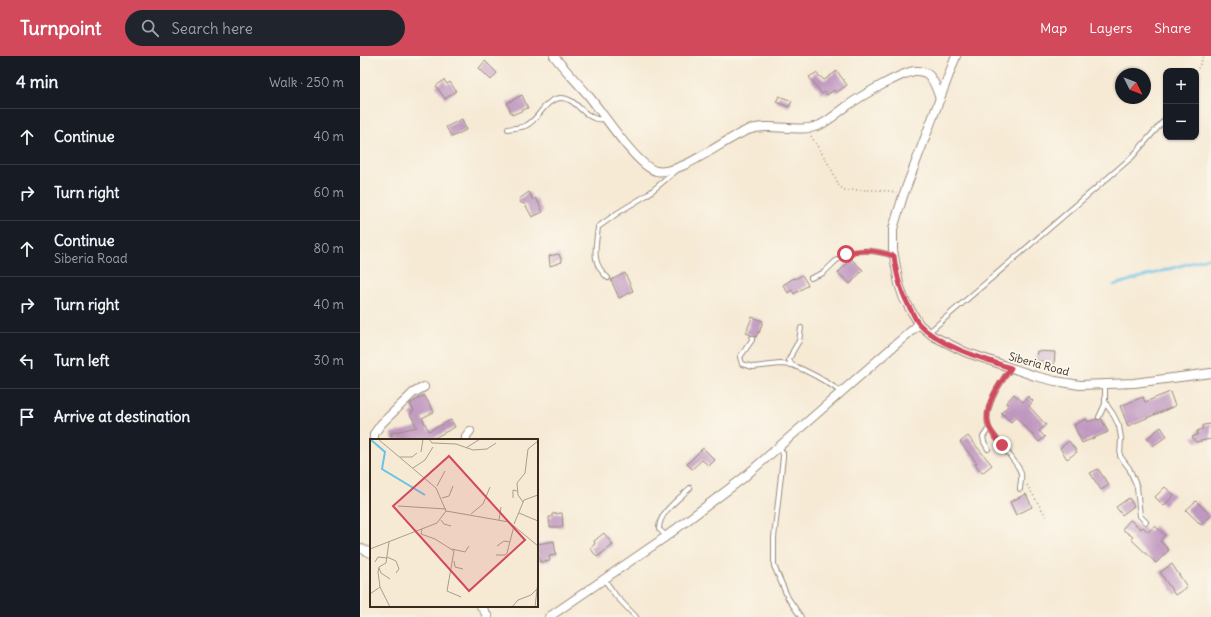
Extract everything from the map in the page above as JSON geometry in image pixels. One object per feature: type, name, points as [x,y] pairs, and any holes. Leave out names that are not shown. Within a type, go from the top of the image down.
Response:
[{"type":"street","points":[[554,56],[607,119],[630,150],[646,166],[663,172],[680,168],[736,135],[750,129],[762,127],[812,128],[821,125],[849,105],[890,81],[916,70],[926,73],[932,79],[940,99]]},
{"type":"street","points":[[549,617],[666,537],[742,479],[919,324],[904,299],[899,284],[894,256],[893,229],[903,196],[956,56]]},
{"type":"street","name":"Siberia Road","points":[[919,324],[929,332],[965,352],[1055,381],[1080,385],[1105,385],[1134,383],[1211,373]]},
{"type":"street","points":[[374,439],[374,434],[381,424],[413,393],[424,387]]},
{"type":"street","points":[[466,439],[466,436],[470,432]]},
{"type":"street","points":[[360,548],[370,553]]},
{"type":"street","points":[[482,607],[488,617]]},
{"type":"lane","points":[[508,129],[526,126],[540,114],[544,106],[553,100],[560,98],[567,99],[574,103],[594,118],[607,119]]},
{"type":"lane","points":[[929,332],[1132,157],[1163,121]]},
{"type":"lane","points":[[608,278],[602,273],[594,258],[598,227],[647,195],[680,168]]},
{"type":"lane","points":[[811,278],[823,273],[837,260],[854,251],[864,250],[882,252],[894,256]]},
{"type":"lane","points":[[792,365],[789,360],[792,351],[799,341],[801,328]]},
{"type":"lane","points":[[752,338],[740,357],[742,364],[753,367],[780,364],[792,365],[806,370],[829,383],[841,392]]},
{"type":"lane","points":[[1011,368],[1004,377],[989,407],[990,428],[1014,460],[1021,474],[1020,490]]},
{"type":"lane","points":[[1100,417],[1105,400],[1105,385]]},
{"type":"lane","points":[[1105,400],[1119,426],[1121,438],[1120,456],[1129,468],[1137,487],[1140,516],[1146,522]]},
{"type":"lane","points":[[988,449],[983,437],[990,428]]},
{"type":"lane","points":[[779,447],[783,453],[783,457],[774,538],[774,566],[788,598],[801,617]]},
{"type":"lane","points":[[666,537],[659,529],[659,522],[668,510],[690,488]]},
{"type":"lane","points":[[604,579],[616,596],[636,617]]},
{"type":"path","points":[[1198,68],[1204,56]]},
{"type":"path","points":[[802,128],[813,138],[831,168],[839,186],[844,190],[891,191],[903,196]]},
{"type":"path","points":[[1021,474],[1047,518]]},
{"type":"building","points":[[485,61],[497,73],[491,80],[479,68]]},
{"type":"building","points":[[837,71],[847,85],[836,93],[834,90],[827,95],[825,92],[822,94],[809,77],[816,73],[824,80]]},
{"type":"building","points":[[444,80],[447,84],[450,82],[456,91],[445,99],[436,86]]},
{"type":"building","points":[[522,95],[528,108],[512,115],[507,103]]},
{"type":"building","points":[[779,96],[792,101],[789,107],[776,102]]},
{"type":"building","points":[[462,119],[466,130],[452,137],[446,127]]},
{"type":"building","points":[[529,192],[533,200],[536,198],[543,212],[532,217],[525,204],[521,203],[519,199]]},
{"type":"building","points":[[559,254],[562,262],[550,266],[549,256]]},
{"type":"building","points":[[851,259],[863,270],[850,284],[838,273]]},
{"type":"building","points":[[625,273],[633,291],[619,298],[611,280]]},
{"type":"building","points":[[802,275],[808,285],[794,294],[792,290],[788,293],[783,285]]},
{"type":"building","points":[[752,317],[763,321],[756,337],[746,333]]},
{"type":"building","points":[[1037,351],[1055,352],[1054,366],[1044,366],[1044,361],[1036,361]]},
{"type":"building","points":[[1170,392],[1175,406],[1128,426],[1120,406],[1143,397],[1145,402]]},
{"type":"building","points":[[1014,394],[1023,402],[1028,396],[1033,401],[1029,406],[1046,425],[1039,431],[1045,437],[1039,442],[1016,417],[1011,422],[1001,413],[1009,405],[1006,403]]},
{"type":"building","points":[[424,395],[434,412],[422,418],[429,431],[451,420],[455,427],[432,439],[393,439],[391,433],[417,427],[410,414],[414,411],[410,404]]},
{"type":"building","points":[[1086,419],[1088,422],[1096,419],[1102,419],[1108,432],[1082,443],[1074,425]]},
{"type":"building","points":[[1211,424],[1211,439],[1196,442],[1192,437],[1197,435],[1197,431],[1202,429],[1203,425]]},
{"type":"building","points":[[1161,427],[1167,436],[1153,446],[1147,438]]},
{"type":"building","points":[[968,436],[992,465],[982,473],[975,464],[977,463],[960,442]]},
{"type":"building","points":[[1069,441],[1077,452],[1067,459],[1060,448]]},
{"type":"building","points":[[703,448],[715,460],[709,466],[702,460],[692,469],[687,464]]},
{"type":"building","points":[[1098,469],[1109,485],[1101,490],[1090,473]]},
{"type":"building","points":[[1165,487],[1174,495],[1164,506],[1155,497]]},
{"type":"building","points":[[1026,494],[1032,507],[1016,515],[1010,502]]},
{"type":"building","points":[[1129,498],[1134,506],[1122,515],[1116,507]]},
{"type":"building","points":[[1196,501],[1211,516],[1201,525],[1186,510]]},
{"type":"building","points":[[562,513],[563,527],[550,527],[549,517],[552,517],[552,514]]},
{"type":"building","points":[[1130,520],[1141,529],[1143,527],[1148,532],[1155,526],[1165,535],[1160,541],[1169,550],[1156,563],[1131,539],[1133,537],[1122,529]]},
{"type":"building","points":[[604,533],[613,545],[597,557],[590,548],[595,544],[594,541]]},
{"type":"building","points":[[554,541],[556,555],[549,556],[550,561],[540,562],[538,544]]},
{"type":"building","points":[[1172,564],[1187,587],[1175,595],[1160,572]]},
{"type":"waterway","points":[[1114,285],[1211,257]]},
{"type":"route","points":[[846,254],[864,250],[882,252],[894,256],[899,284],[904,299],[919,324],[933,336],[950,345],[975,356],[1011,368],[1004,377],[989,407],[988,416],[990,428],[1002,445]]}]
